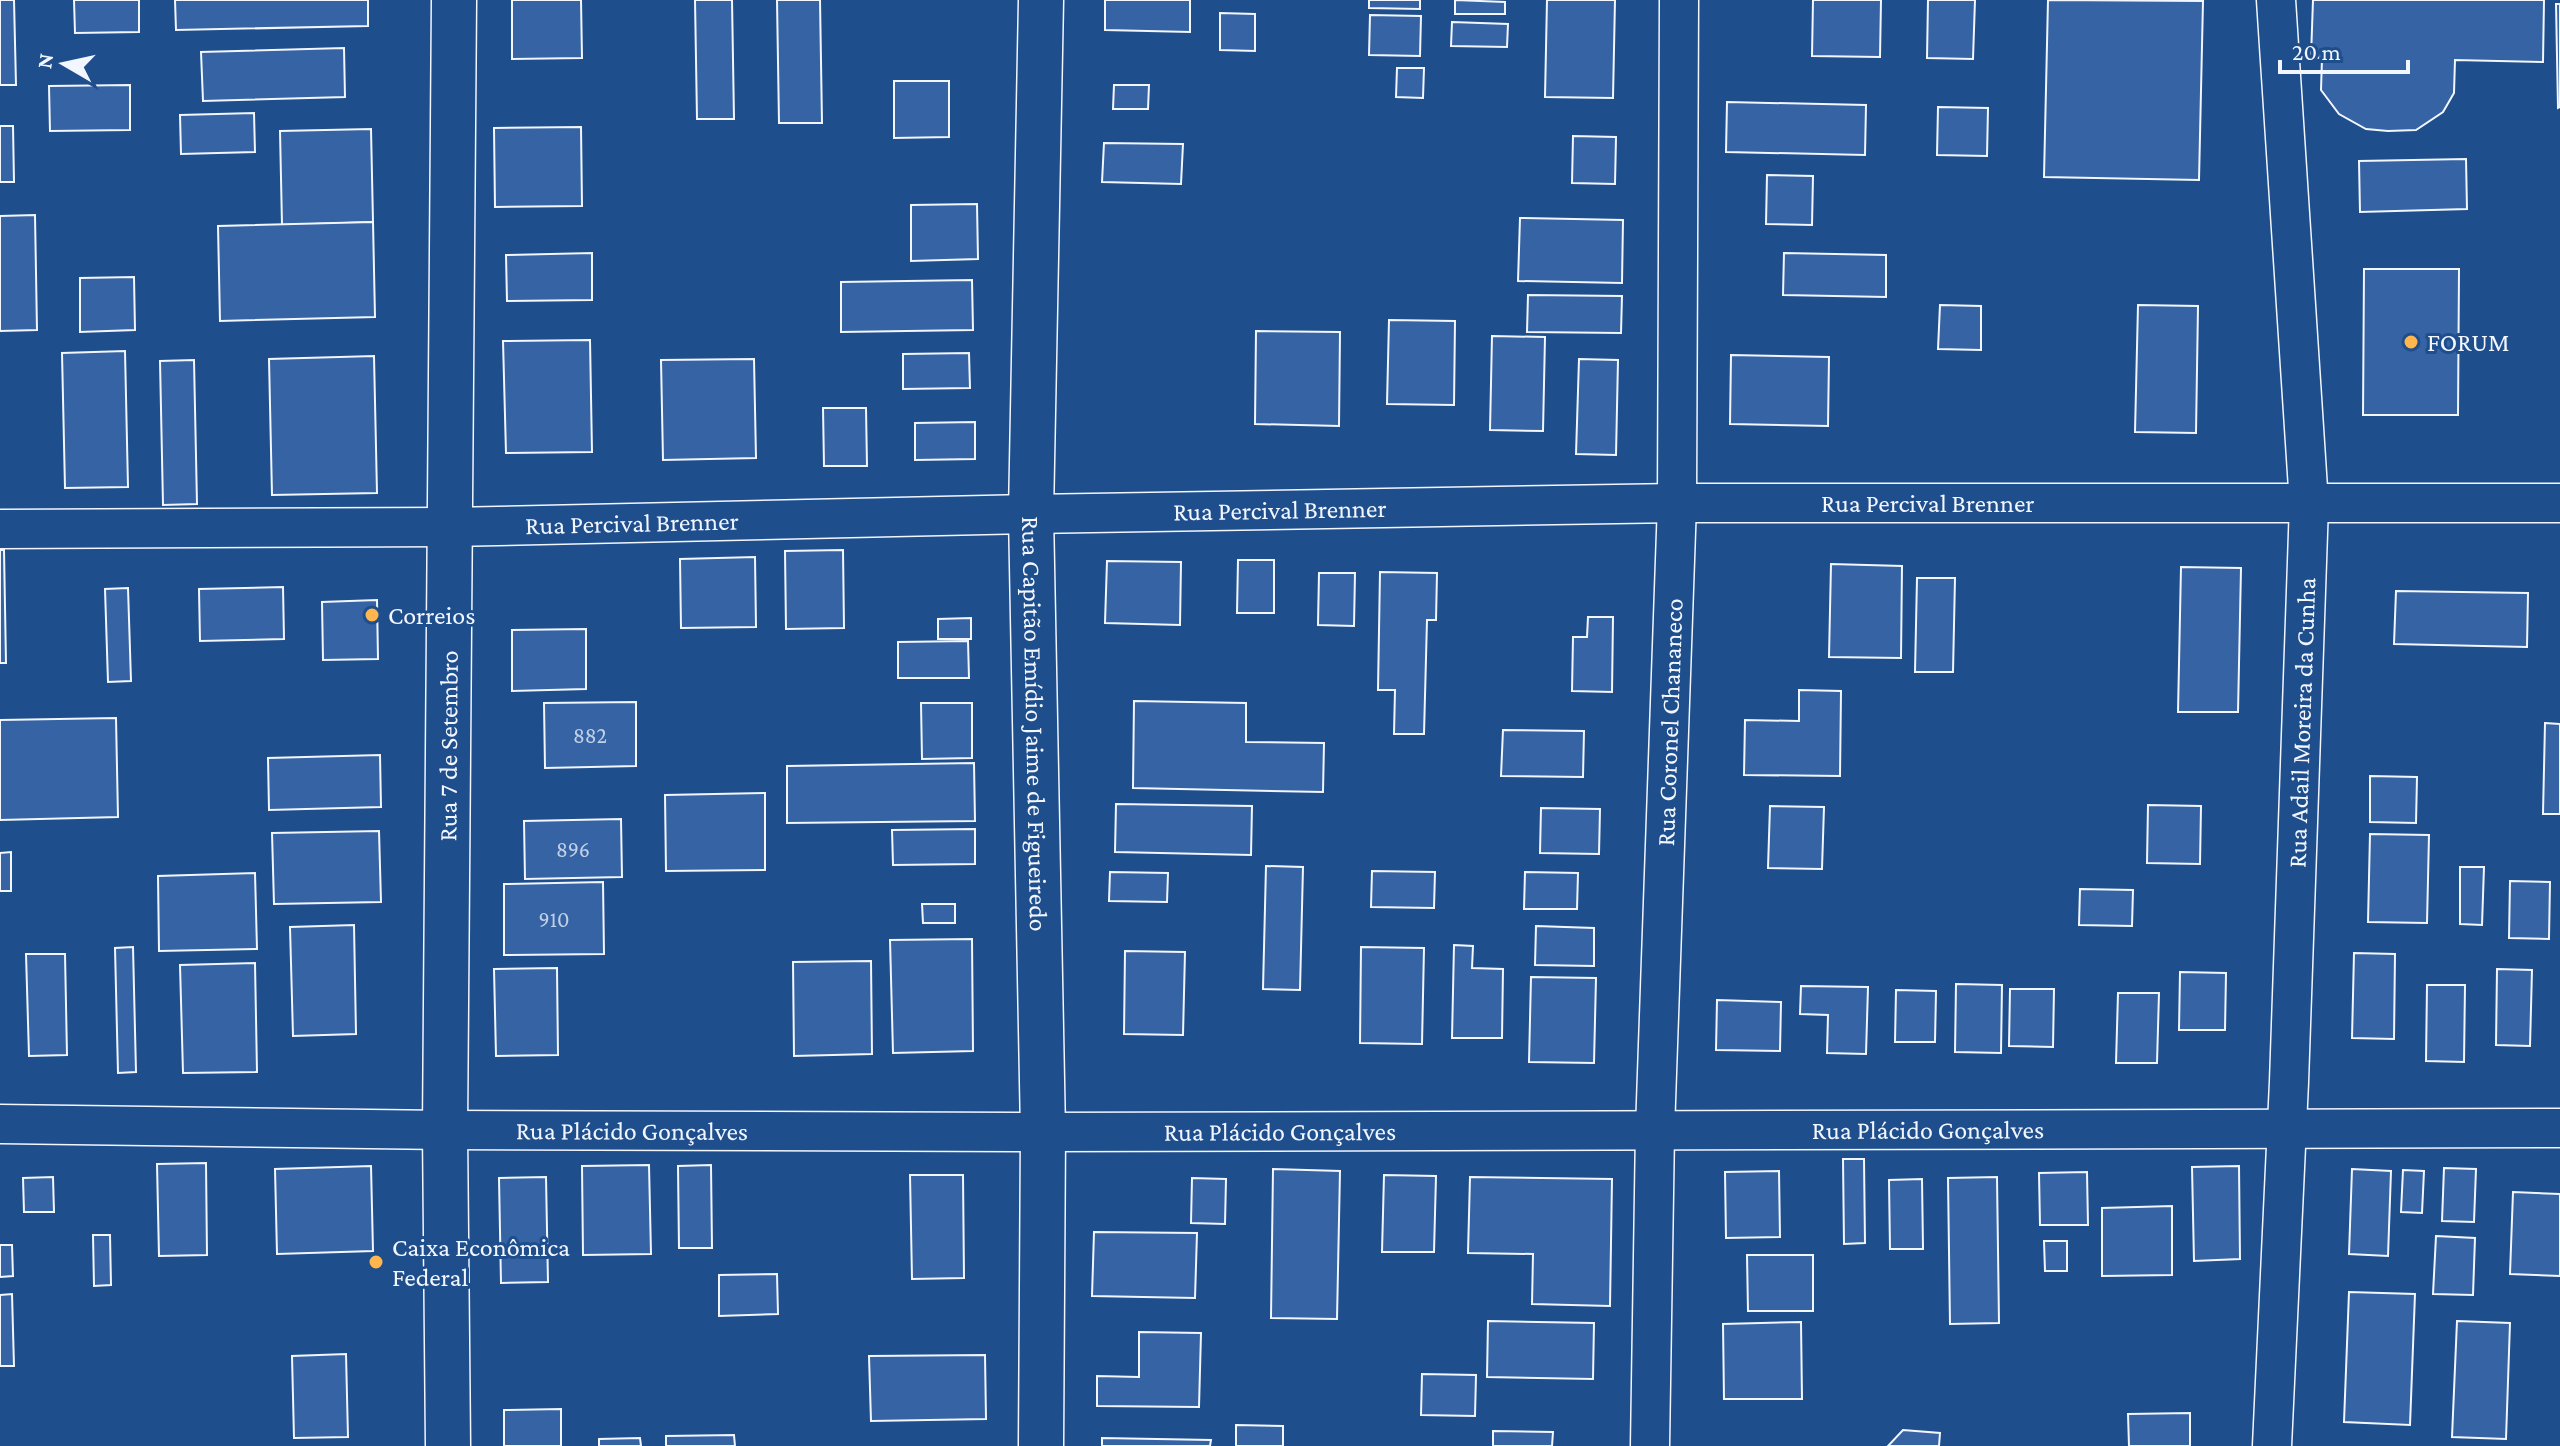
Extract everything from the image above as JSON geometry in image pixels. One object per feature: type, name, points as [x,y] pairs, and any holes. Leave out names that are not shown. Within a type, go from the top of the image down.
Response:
[{"type":"main road","name":"Rua 7 de Setembro","points":[[448,1446],[445,1130],[454,0]]},
{"type":"main road","name":"Rua Capitão Emídio Jaime de Figueiredo","points":[[1041,0],[1031,514],[1043,1132],[1041,1446]]},
{"type":"street","name":"Rua Coronel Chananeco","points":[[1650,1446],[1655,1130],[1677,503],[1679,0]]},
{"type":"street","name":"Rua Adail Moreira da Cunha","points":[[2272,1446],[2287,1130],[2309,504],[2276,0]]},
{"type":"street","name":"Rua Percival Brenner","points":[[0,529],[450,527],[1677,503],[2560,503]]},
{"type":"street","name":"Rua Plácido Gonçalves","points":[[0,1124],[445,1130],[1043,1132],[2560,1128]]},
{"type":"building","points":[[0,0],[14,0],[16,85],[0,85]]},
{"type":"building","points":[[74,0],[139,0],[139,32],[75,33]]},
{"type":"building","points":[[175,0],[368,0],[368,26],[176,30]]},
{"type":"building","points":[[512,0],[581,0],[582,58],[512,59]]},
{"type":"building","points":[[695,0],[732,0],[734,119],[697,119]]},
{"type":"building","points":[[777,0],[820,0],[822,123],[779,123]]},
{"type":"building","points":[[1105,0],[1190,0],[1190,32],[1105,30]]},
{"type":"building","points":[[1369,0],[1420,0],[1420,9],[1369,8]]},
{"type":"building","points":[[1455,0],[1505,2],[1505,14],[1455,14]]},
{"type":"building","points":[[1547,0],[1615,0],[1613,98],[1545,97]]},
{"type":"building","points":[[1813,0],[1881,0],[1880,57],[1812,56]]},
{"type":"building","points":[[1928,0],[1975,0],[1973,59],[1927,58]]},
{"type":"building","points":[[2048,0],[2203,1],[2199,180],[2044,177]]},
{"type":"building","points":[[2313,0],[2544,0],[2543,62],[2455,60],[2454,93],[2443,112],[2416,130],[2366,129],[2339,114],[2321,90],[2322,58],[2311,57]]},
{"type":"building","points":[[2556,4],[2560,4],[2558,108]]},
{"type":"building","points":[[1220,13],[1255,14],[1255,51],[1220,50]]},
{"type":"building","points":[[1370,15],[1421,16],[1420,56],[1369,55]]},
{"type":"building","points":[[1452,22],[1508,24],[1507,47],[1451,46]]},
{"type":"building","points":[[344,48],[345,97],[203,101],[201,52]]},
{"type":"building","points":[[1397,68],[1424,68],[1423,98],[1396,97]]},
{"type":"building","points":[[894,81],[949,81],[949,137],[894,138]]},
{"type":"building","points":[[130,85],[130,130],[50,131],[49,86]]},
{"type":"building","points":[[1114,85],[1149,85],[1148,109],[1113,109]]},
{"type":"building","points":[[1727,102],[1866,105],[1865,155],[1726,152]]},
{"type":"building","points":[[1938,107],[1988,108],[1987,156],[1937,155]]},
{"type":"building","points":[[254,113],[255,152],[181,154],[180,115]]},
{"type":"building","points":[[0,126],[13,126],[14,182],[0,182]]},
{"type":"building","points":[[581,127],[582,206],[495,207],[494,128]]},
{"type":"building","points":[[371,129],[373,222],[282,225],[280,131]]},
{"type":"building","points":[[1573,136],[1616,137],[1615,184],[1572,183]]},
{"type":"building","points":[[1104,143],[1183,144],[1181,184],[1102,182]]},
{"type":"building","points":[[2466,159],[2467,209],[2360,212],[2359,161]]},
{"type":"building","points":[[1767,175],[1813,176],[1812,225],[1766,224]]},
{"type":"building","points":[[977,204],[978,259],[911,261],[911,205]]},
{"type":"building","points":[[35,215],[37,330],[0,331],[0,216]]},
{"type":"building","points":[[1520,218],[1623,220],[1622,283],[1518,281]]},
{"type":"building","points":[[373,222],[375,317],[220,321],[218,226]]},
{"type":"building","points":[[592,253],[592,300],[507,301],[506,255]]},
{"type":"building","points":[[1784,253],[1886,255],[1886,297],[1783,295]]},
{"type":"building","name":"FORUM","points":[[2364,269],[2459,269],[2458,415],[2363,415]]},
{"type":"building","points":[[134,277],[135,330],[80,332],[80,278]]},
{"type":"building","points":[[972,280],[973,330],[841,332],[841,282]]},
{"type":"building","points":[[1528,295],[1622,296],[1621,333],[1527,332]]},
{"type":"building","points":[[1940,305],[1981,306],[1981,350],[1938,349]]},
{"type":"building","points":[[2138,305],[2198,306],[2196,433],[2135,432]]},
{"type":"building","points":[[1389,320],[1455,321],[1454,405],[1387,404]]},
{"type":"building","points":[[1256,331],[1340,332],[1339,426],[1255,424]]},
{"type":"building","points":[[1492,336],[1545,337],[1543,431],[1490,430]]},
{"type":"building","points":[[590,340],[592,452],[506,453],[503,341]]},
{"type":"building","points":[[125,351],[128,487],[65,488],[62,353]]},
{"type":"building","points":[[969,353],[970,388],[903,389],[903,354]]},
{"type":"building","points":[[1731,355],[1829,357],[1828,426],[1730,424]]},
{"type":"building","points":[[374,356],[377,493],[272,495],[269,359]]},
{"type":"building","points":[[754,359],[756,458],[663,460],[661,360]]},
{"type":"building","points":[[1579,359],[1618,360],[1616,455],[1576,454]]},
{"type":"building","points":[[194,360],[197,504],[163,505],[160,361]]},
{"type":"building","points":[[823,408],[866,408],[867,466],[824,466]]},
{"type":"building","points":[[975,422],[975,459],[915,460],[915,423]]},
{"type":"building","points":[[0,550],[4,550],[6,663],[0,663]]},
{"type":"building","points":[[843,550],[844,628],[786,629],[785,551]]},
{"type":"building","points":[[755,557],[756,627],[681,628],[680,559]]},
{"type":"building","points":[[1238,560],[1274,560],[1274,613],[1237,613]]},
{"type":"building","points":[[1107,561],[1181,562],[1180,625],[1105,623]]},
{"type":"building","points":[[1831,564],[1902,566],[1901,658],[1829,657]]},
{"type":"building","points":[[2181,567],[2241,568],[2238,712],[2178,712]]},
{"type":"building","points":[[1380,572],[1437,573],[1436,620],[1427,620],[1424,734],[1394,734],[1395,690],[1378,690]]},
{"type":"building","points":[[1319,573],[1355,573],[1354,626],[1318,625]]},
{"type":"building","points":[[1917,578],[1955,578],[1953,672],[1915,672]]},
{"type":"building","points":[[283,587],[284,639],[200,641],[199,589]]},
{"type":"building","points":[[128,588],[131,681],[108,682],[105,589]]},
{"type":"building","points":[[2396,591],[2528,593],[2527,647],[2394,644]]},
{"type":"building","points":[[377,600],[378,659],[323,660],[322,602]]},
{"type":"building","points":[[1588,617],[1613,617],[1612,692],[1572,691],[1573,637],[1587,637]]},
{"type":"building","points":[[971,618],[971,639],[938,639],[938,619]]},
{"type":"building","points":[[586,629],[586,689],[512,691],[512,630]]},
{"type":"building","points":[[968,641],[969,678],[898,678],[898,642]]},
{"type":"building","points":[[1799,690],[1841,691],[1840,776],[1744,775],[1745,720],[1799,721]]},
{"type":"building","points":[[1134,701],[1246,703],[1246,742],[1324,743],[1323,792],[1133,788]]},
{"type":"building","points":[[636,702],[636,766],[545,768],[544,703]]},
{"type":"building","points":[[921,703],[972,703],[972,758],[922,759]]},
{"type":"building","points":[[116,718],[118,817],[0,820],[0,720]]},
{"type":"building","points":[[2545,723],[2560,724],[2560,814],[2543,814]]},
{"type":"building","points":[[1503,730],[1584,731],[1583,777],[1501,776]]},
{"type":"building","points":[[380,755],[381,807],[269,810],[268,758]]},
{"type":"building","points":[[974,763],[975,821],[787,823],[787,766]]},
{"type":"building","points":[[2370,776],[2417,777],[2416,823],[2370,822]]},
{"type":"building","points":[[765,793],[765,870],[666,871],[665,795]]},
{"type":"building","points":[[1116,804],[1252,806],[1251,855],[1115,852]]},
{"type":"building","points":[[2148,805],[2201,806],[2200,864],[2147,863]]},
{"type":"building","points":[[1770,806],[1824,807],[1822,869],[1768,868]]},
{"type":"building","points":[[1541,808],[1600,809],[1599,854],[1540,853]]},
{"type":"building","points":[[621,819],[622,877],[525,879],[524,821]]},
{"type":"building","points":[[975,829],[975,864],[893,865],[892,830]]},
{"type":"building","points":[[379,831],[381,902],[274,904],[272,833]]},
{"type":"building","points":[[2370,834],[2429,835],[2427,923],[2368,922]]},
{"type":"building","points":[[11,852],[11,891],[0,891],[0,853]]},
{"type":"building","points":[[1266,866],[1303,867],[1300,990],[1263,989]]},
{"type":"building","points":[[2460,867],[2484,867],[2482,925],[2460,924]]},
{"type":"building","points":[[1372,871],[1435,872],[1434,908],[1371,907]]},
{"type":"building","points":[[1110,872],[1168,873],[1167,902],[1109,901]]},
{"type":"building","points":[[1525,872],[1578,873],[1577,909],[1524,909]]},
{"type":"building","points":[[255,873],[257,949],[159,951],[158,876]]},
{"type":"building","points":[[2510,881],[2550,882],[2549,939],[2509,938]]},
{"type":"building","points":[[603,882],[604,954],[504,955],[504,884]]},
{"type":"building","points":[[2080,889],[2133,890],[2132,926],[2079,925]]},
{"type":"building","points":[[922,904],[955,904],[955,923],[923,923]]},
{"type":"building","points":[[354,925],[356,1034],[293,1036],[290,927]]},
{"type":"building","points":[[1536,926],[1594,928],[1594,966],[1535,965]]},
{"type":"building","points":[[972,939],[973,1051],[893,1053],[890,940]]},
{"type":"building","points":[[1454,945],[1473,946],[1472,968],[1503,969],[1502,1038],[1452,1038]]},
{"type":"building","points":[[133,947],[136,1072],[118,1073],[115,948]]},
{"type":"building","points":[[1361,947],[1424,948],[1422,1044],[1360,1043]]},
{"type":"building","points":[[1125,951],[1185,952],[1183,1035],[1124,1034]]},
{"type":"building","points":[[2354,953],[2395,954],[2394,1039],[2352,1038]]},
{"type":"building","points":[[26,954],[65,954],[67,1055],[29,1056]]},
{"type":"building","points":[[871,961],[872,1054],[794,1056],[793,962]]},
{"type":"building","points":[[255,963],[257,1072],[183,1073],[180,965]]},
{"type":"building","points":[[557,968],[558,1055],[496,1056],[494,969]]},
{"type":"building","points":[[2497,969],[2532,970],[2530,1046],[2496,1045]]},
{"type":"building","points":[[2180,972],[2226,973],[2225,1030],[2179,1030]]},
{"type":"building","points":[[1531,977],[1596,978],[1594,1063],[1529,1062]]},
{"type":"building","points":[[1956,984],[2002,985],[2001,1053],[1955,1052]]},
{"type":"building","points":[[2427,985],[2465,985],[2464,1062],[2426,1061]]},
{"type":"building","points":[[1801,986],[1868,987],[1866,1054],[1827,1053],[1828,1015],[1800,1014]]},
{"type":"building","points":[[2010,989],[2054,989],[2053,1047],[2009,1046]]},
{"type":"building","points":[[1896,990],[1936,991],[1935,1042],[1895,1042]]},
{"type":"building","points":[[2118,993],[2159,993],[2157,1063],[2116,1063]]},
{"type":"building","points":[[1717,1000],[1781,1002],[1780,1051],[1716,1050]]},
{"type":"building","points":[[1843,1159],[1864,1159],[1865,1243],[1844,1244]]},
{"type":"building","points":[[206,1163],[207,1255],[159,1256],[157,1164]]},
{"type":"building","points":[[649,1165],[651,1254],[583,1255],[582,1166]]},
{"type":"building","points":[[711,1165],[712,1248],[679,1248],[678,1166]]},
{"type":"building","points":[[371,1166],[373,1251],[277,1254],[275,1169]]},
{"type":"building","points":[[2239,1166],[2240,1259],[2194,1261],[2192,1167]]},
{"type":"building","points":[[2444,1168],[2476,1169],[2474,1222],[2442,1221]]},
{"type":"building","points":[[1273,1169],[1340,1171],[1337,1319],[1271,1318]]},
{"type":"building","points":[[2352,1169],[2391,1171],[2388,1256],[2349,1254]]},
{"type":"building","points":[[2403,1170],[2424,1171],[2422,1213],[2401,1212]]},
{"type":"building","points":[[1779,1171],[1780,1237],[1726,1238],[1725,1172]]},
{"type":"building","points":[[2087,1172],[2088,1225],[2040,1225],[2039,1173]]},
{"type":"building","points":[[910,1175],[963,1175],[964,1278],[912,1279]]},
{"type":"building","points":[[1384,1175],[1436,1176],[1434,1252],[1382,1252]]},
{"type":"building","points":[[53,1177],[54,1212],[24,1212],[23,1178]]},
{"type":"building","points":[[546,1177],[548,1282],[501,1283],[499,1178]]},
{"type":"building","points":[[1470,1177],[1612,1179],[1610,1306],[1532,1304],[1533,1254],[1468,1253]]},
{"type":"building","points":[[1997,1177],[1999,1323],[1950,1324],[1948,1178]]},
{"type":"building","points":[[1192,1178],[1226,1179],[1225,1224],[1191,1223]]},
{"type":"building","points":[[1922,1179],[1923,1249],[1890,1249],[1889,1180]]},
{"type":"building","points":[[2513,1192],[2560,1194],[2560,1276],[2510,1274]]},
{"type":"building","points":[[2172,1206],[2172,1275],[2102,1276],[2102,1208]]},
{"type":"building","points":[[1094,1232],[1197,1233],[1195,1298],[1092,1296]]},
{"type":"building","points":[[93,1235],[110,1235],[111,1285],[94,1286]]},
{"type":"building","points":[[2436,1236],[2475,1238],[2473,1295],[2433,1294]]},
{"type":"building","points":[[2044,1241],[2067,1241],[2067,1271],[2045,1271]]},
{"type":"building","points":[[0,1245],[12,1245],[13,1276],[0,1277]]},
{"type":"building","points":[[1747,1255],[1813,1255],[1813,1311],[1748,1311]]},
{"type":"building","points":[[777,1274],[778,1314],[719,1316],[719,1275]]},
{"type":"building","points":[[2349,1292],[2415,1294],[2410,1425],[2344,1422]]},
{"type":"building","points":[[12,1294],[14,1366],[0,1366],[0,1295]]},
{"type":"building","points":[[1488,1321],[1594,1323],[1593,1379],[1487,1377]]},
{"type":"building","points":[[2457,1321],[2510,1323],[2506,1439],[2452,1437]]},
{"type":"building","points":[[1801,1322],[1802,1399],[1724,1399],[1723,1324]]},
{"type":"building","points":[[1139,1332],[1201,1333],[1199,1407],[1097,1406],[1097,1376],[1139,1377]]},
{"type":"building","points":[[346,1354],[348,1437],[294,1438],[292,1356]]},
{"type":"building","points":[[985,1355],[986,1419],[871,1421],[869,1356]]},
{"type":"building","points":[[1422,1374],[1476,1375],[1475,1416],[1421,1415]]},
{"type":"building","points":[[561,1409],[561,1446],[504,1446],[504,1410]]},
{"type":"building","points":[[2190,1413],[2190,1446],[2129,1446],[2128,1414]]},
{"type":"building","points":[[1236,1425],[1283,1426],[1283,1446],[1236,1446]]},
{"type":"building","points":[[1903,1430],[1940,1433],[1939,1446],[1888,1446]]},
{"type":"building","points":[[1493,1431],[1553,1432],[1552,1446],[1493,1446]]},
{"type":"building","points":[[734,1435],[735,1446],[666,1446],[666,1436]]},
{"type":"building","points":[[640,1438],[641,1446],[599,1446],[599,1439]]},
{"type":"building","points":[[1102,1438],[1211,1440],[1210,1446],[1102,1446]]},
{"type":"place","name":"FORUM","points":[[2411,342]]},
{"type":"place","name":"Correios","points":[[372,615]]},
{"type":"place","name":"Caixa Econômica Federal","points":[[376,1262]]}]
